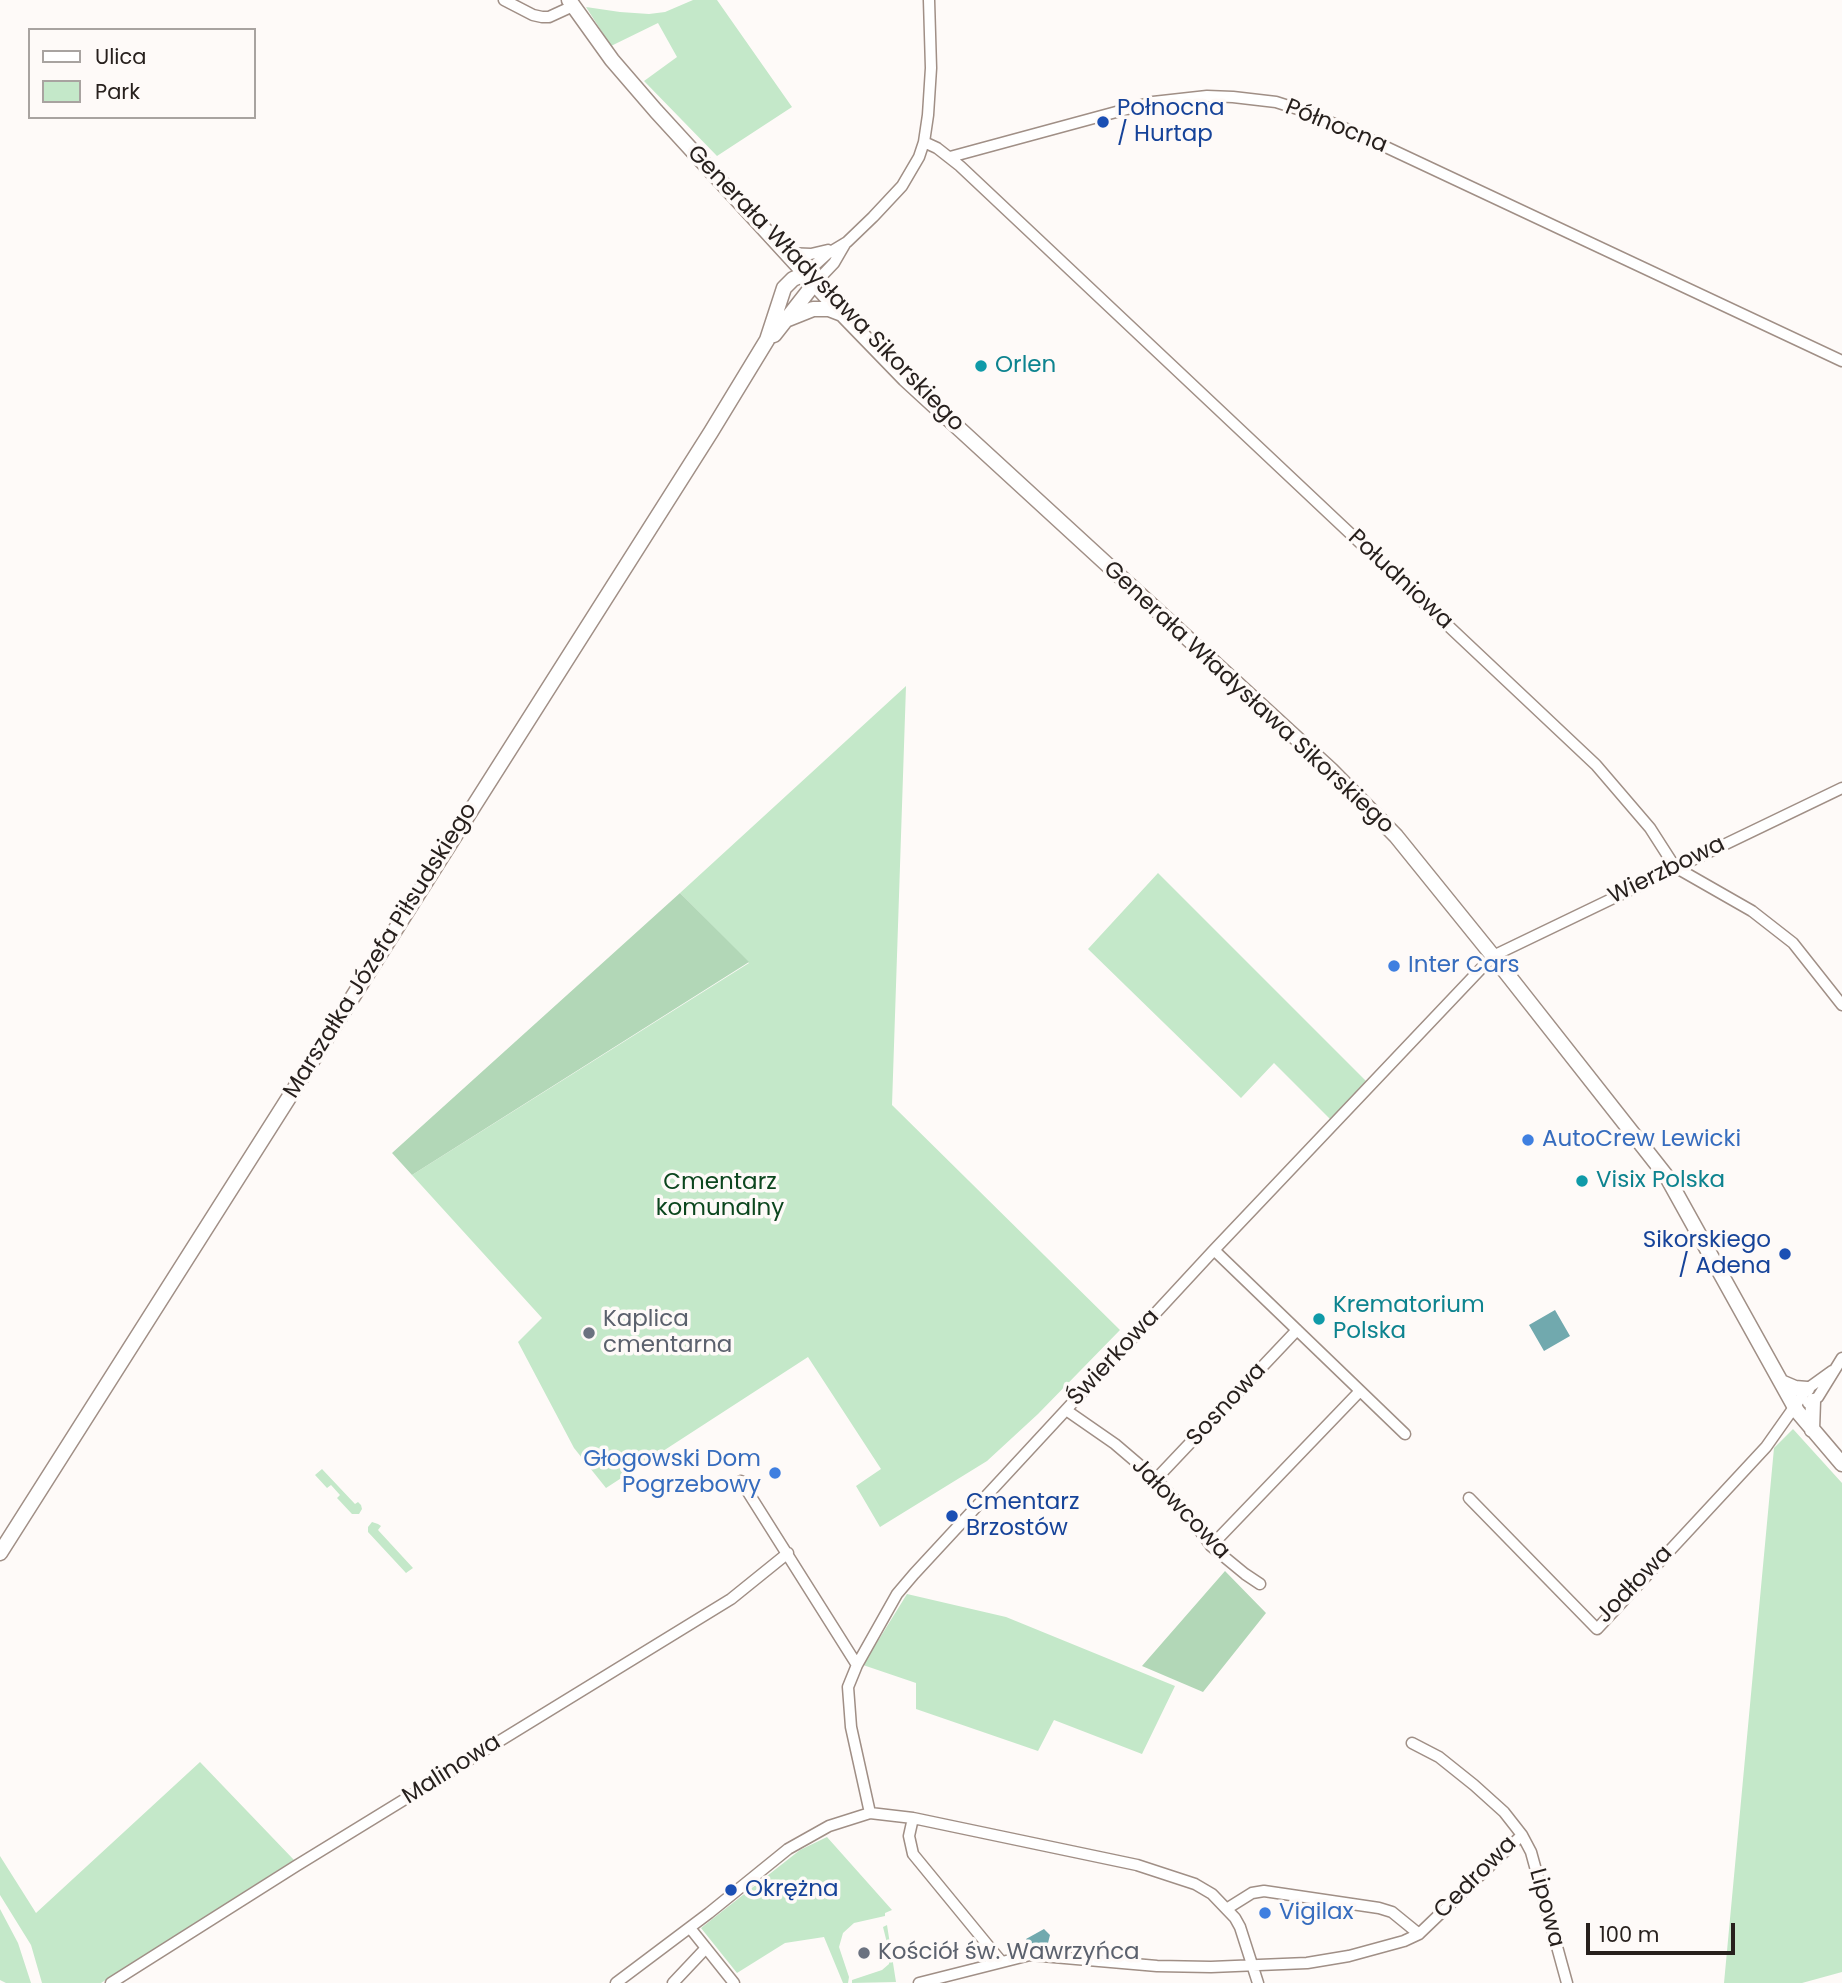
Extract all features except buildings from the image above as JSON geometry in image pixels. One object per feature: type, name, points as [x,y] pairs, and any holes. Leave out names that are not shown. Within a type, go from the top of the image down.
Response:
[{"type":"main road","name":"Generała Władysława Sikorskiego","points":[[571,3],[612,60],[842,314],[931,404],[1331,770],[1396,836],[1667,1177],[1796,1408],[1842,1464]]},
{"type":"main road","name":"Marszałka Józefa Piłsudskiego","points":[[762,349],[785,288],[793,279],[810,279]]},
{"type":"main road","name":"Marszałka Józefa Piłsudskiego","points":[[0,1553],[762,349],[784,321],[810,279]]},
{"type":"main road","points":[[784,321],[813,309],[829,309],[842,314]]},
{"type":"main road","points":[[1781,1382],[1810,1395],[1812,1430]]},
{"type":"street","points":[[504,0],[542,18],[549,17],[571,3]]},
{"type":"street","points":[[810,279],[834,264],[847,242],[902,186],[919,157],[928,115],[929,0]]},
{"type":"street","name":"Północna","points":[[950,157],[1153,102],[1207,96],[1276,102],[1356,133],[1842,361]]},
{"type":"street","points":[[924,142],[950,157]]},
{"type":"street","name":"Południowa","points":[[950,157],[1597,765],[1650,828],[1675,867],[1752,911],[1793,943],[1842,1005]]},
{"type":"street","points":[[786,253],[811,254],[847,242]]},
{"type":"street","points":[[810,279],[835,248]]},
{"type":"street","name":"Wierzbowa","points":[[1493,956],[1842,788]]},
{"type":"street","name":"Świerkowa","points":[[870,1813],[857,1761],[848,1688],[857,1665],[905,1583],[1214,1250],[1493,956]]},
{"type":"street","points":[[1214,1250],[1405,1434]]},
{"type":"street","name":"Sosnowa","points":[[1156,1479],[1297,1330]]},
{"type":"street","points":[[1796,1408],[1842,1358]]},
{"type":"street","points":[[1212,1546],[1360,1391]]},
{"type":"street","name":"Jodłowa","points":[[1469,1498],[1597,1629],[1759,1455],[1796,1408]]},
{"type":"street","name":"Jałowcowa","points":[[1066,1410],[1115,1444],[1156,1479],[1212,1546],[1260,1584]]},
{"type":"street","points":[[741,1481],[789,1553],[857,1665]]},
{"type":"street","name":"Malinowa","points":[[111,1983],[286,1872],[731,1599],[789,1553]]},
{"type":"street","name":"Cedrowa","points":[[1412,1743],[1439,1757],[1474,1785],[1504,1812],[1522,1835],[1419,1934]]},
{"type":"street","points":[[616,1983],[788,1849],[811,1834],[846,1819],[870,1813],[913,1818],[1137,1865],[1195,1884],[1228,1908],[1240,1927],[1258,1983]]},
{"type":"street","points":[[913,1818],[909,1836],[913,1854],[1000,1961]]},
{"type":"street","name":"Lipowa","points":[[1522,1835],[1531,1852],[1567,1983]]},
{"type":"street","points":[[919,1983],[1030,1955],[1157,1965],[1307,1963],[1349,1956],[1404,1941],[1419,1934],[1392,1912],[1379,1908],[1264,1891],[1252,1893],[1228,1908]]},
{"type":"street","points":[[690,1928],[734,1983]]},
{"type":"street","points":[[673,1983],[706,1948]]},
{"type":"green space","points":[[693,0],[717,0],[792,107],[717,156],[644,81],[677,57],[658,23],[611,46],[586,7],[649,14],[665,12]]},
{"type":"green space","name":"Cmentarz komunalny","points":[[906,686],[892,1105],[1120,1330],[1038,1414],[987,1461],[880,1527],[856,1486],[881,1469],[808,1357],[606,1488],[574,1448],[518,1342],[542,1318],[412,1175],[749,963],[680,893]]},
{"type":"green space","points":[[1158,873],[1366,1081],[1330,1119],[1274,1063],[1241,1098],[1088,949]]},
{"type":"green space","points":[[680,893],[749,962],[412,1175],[392,1153]]},
{"type":"green space","points":[[1793,1429],[1842,1483],[1842,1972],[1802,1983],[1724,1983],[1774,1448]]},
{"type":"green space","points":[[322,1469],[355,1504],[358,1502],[361,1505],[359,1514],[352,1514],[337,1498],[340,1495],[331,1485],[327,1488],[315,1475]]},
{"type":"green space","points":[[372,1522],[381,1526],[378,1530],[413,1568],[406,1573],[368,1532]]},
{"type":"green space","points":[[1225,1571],[1266,1613],[1203,1692],[1142,1666]]},
{"type":"green space","points":[[907,1594],[1006,1617],[1175,1686],[1142,1754],[1054,1720],[1038,1751],[916,1709],[916,1683],[863,1665]]},
{"type":"green space","points":[[200,1762],[294,1860],[101,1983],[42,1983],[31,1945],[0,1895],[0,1856],[36,1913]]},
{"type":"green space","points":[[827,1837],[892,1910],[885,1913],[885,1916],[854,1923],[843,1933],[839,1947],[849,1977],[848,1983],[843,1983],[824,1937],[785,1943],[737,1973],[701,1928],[800,1850]]},
{"type":"green space","points":[[0,1909],[18,1943],[31,1983],[6,1983],[0,1980]]},
{"type":"green space","points":[[887,1925],[896,1982],[852,1983],[852,1980],[882,1970],[889,1964],[890,1955],[883,1927]]},
{"type":"water","points":[[1555,1310],[1570,1336],[1544,1351],[1529,1325]]},
{"type":"water","points":[[1044,1929],[1050,1935],[1048,1943],[1027,1944],[1026,1939]]},
{"type":"place","name":"Połnocna / Hurtap","points":[[1103,122]]},
{"type":"place","name":"Orlen","points":[[981,366]]},
{"type":"place","name":"Inter Cars","points":[[1394,966]]},
{"type":"place","name":"AutoCrew Lewicki","points":[[1528,1140]]},
{"type":"place","name":"Visix Polska","points":[[1582,1181]]},
{"type":"place","name":"Sikorskiego / Adena","points":[[1785,1254]]},
{"type":"place","name":"Krematorium Polska","points":[[1319,1319]]},
{"type":"place","name":"Kaplica cmentarna","points":[[589,1333]]},
{"type":"place","name":"Głogowski Dom Pogrzebowy","points":[[775,1473]]},
{"type":"place","name":"Cmentarz Brzostów","points":[[952,1516]]},
{"type":"place","name":"Okrężna","points":[[731,1890]]},
{"type":"place","name":"Vigilax","points":[[1265,1913]]},
{"type":"place","name":"Kościół św. Wawrzyńca","points":[[864,1953]]}]
